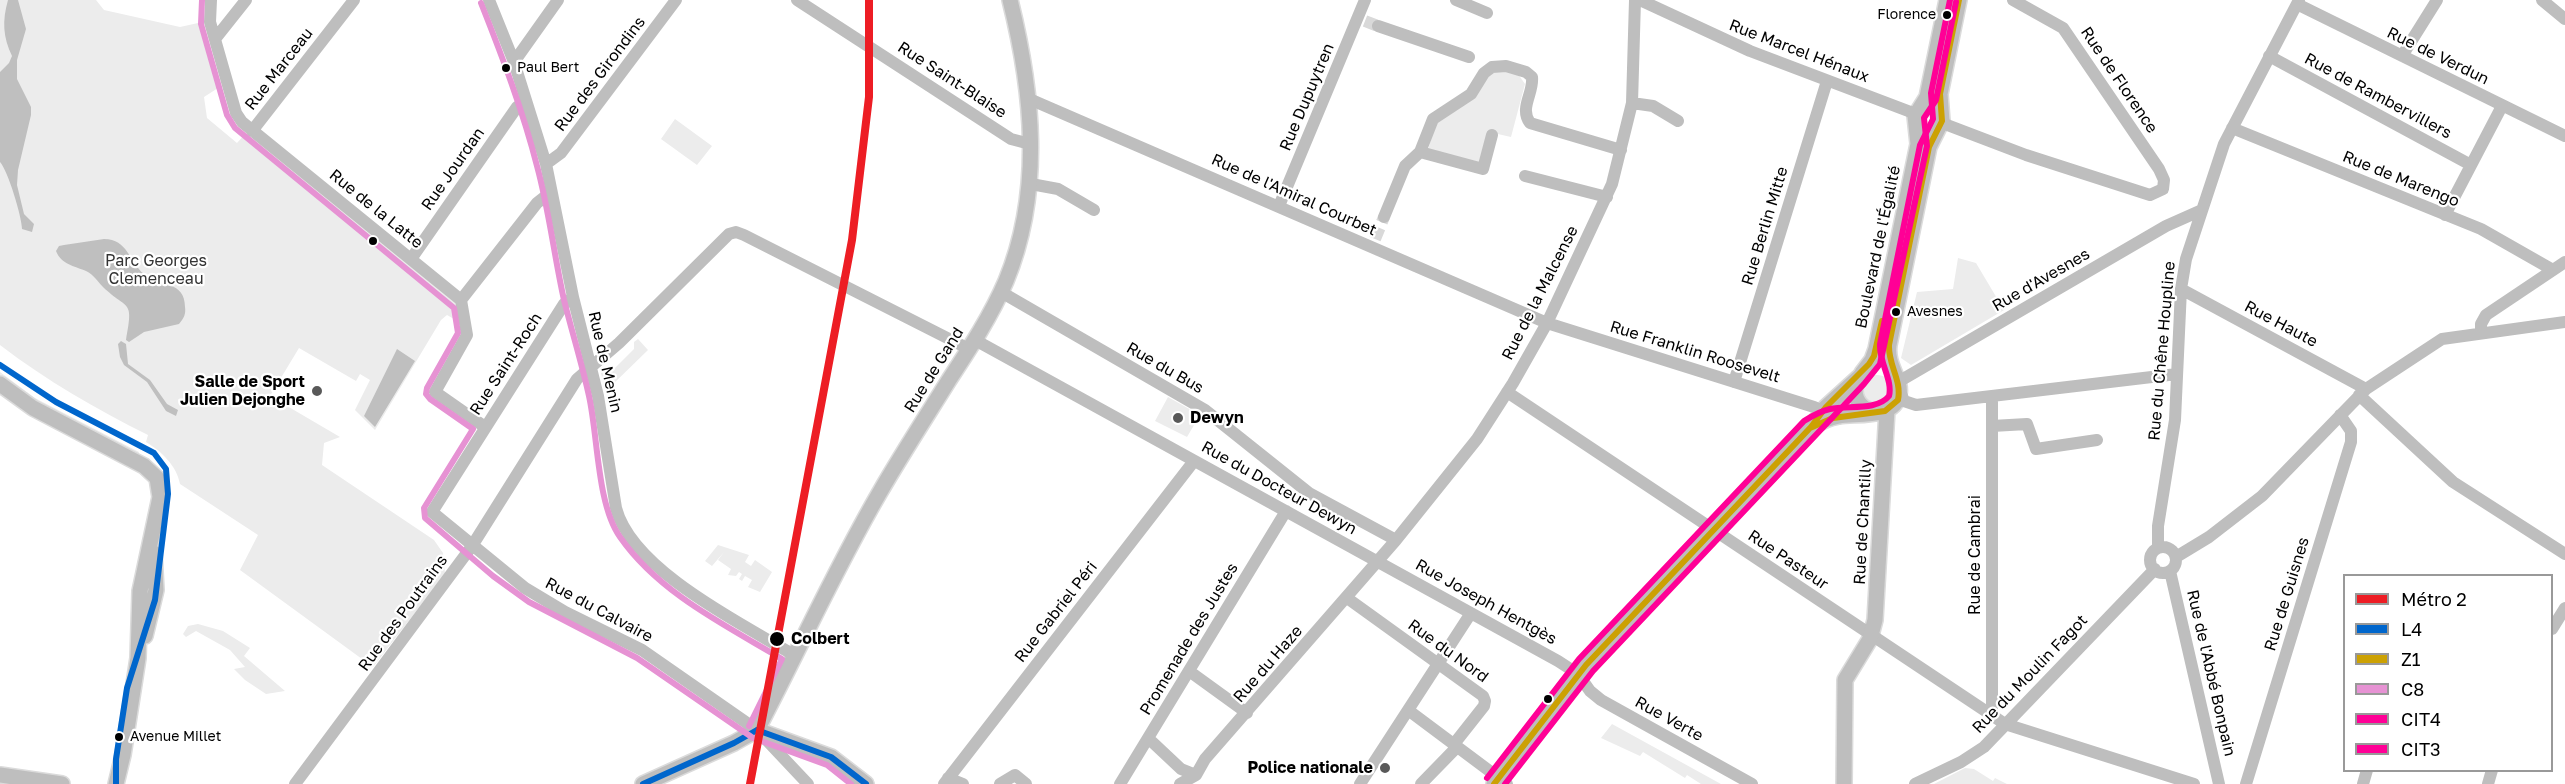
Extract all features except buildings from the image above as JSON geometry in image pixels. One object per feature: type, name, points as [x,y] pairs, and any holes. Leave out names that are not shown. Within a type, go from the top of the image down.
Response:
[{"type":"main road","name":"Rue de Gand","points":[[757,730],[854,536],[972,344],[1009,273],[1027,210],[1031,184],[1027,98],[1019,38],[1010,0]]},
{"type":"main road","name":"Boulevard de l'Égalité","points":[[1500,782],[1578,674],[1810,428],[1826,415],[1872,360],[1918,144],[1917,116],[1927,97],[1947,0]]},
{"type":"main road","name":"Boulevard de l'Égalité","points":[[1898,383],[1888,358],[1889,345],[1929,147],[1940,121],[1940,94],[1959,0]]},
{"type":"main road","points":[[1930,105],[1940,121],[1925,132],[1917,116],[1930,105]]},
{"type":"main road","points":[[1826,415],[1881,411],[1896,402],[1898,383],[1888,370],[1880,368],[1860,375],[1855,386],[1856,398],[1863,408],[1881,411]]},
{"type":"main road","points":[[0,384],[33,408],[144,466],[157,478],[160,497],[139,597],[138,658],[125,745],[116,784]]},
{"type":"main road","name":"Rue de Chantilly","points":[[1872,635],[1875,620],[1881,411]]},
{"type":"main road","points":[[1844,784],[1844,684],[1846,675],[1872,635]]},
{"type":"main road","points":[[643,784],[757,730],[831,758],[866,784]]},
{"type":"main road","points":[[0,775],[62,784]]},
{"type":"street","name":"Rue de la Latte","points":[[211,0],[209,16],[236,113],[242,122],[460,300]]},
{"type":"street","points":[[215,39],[246,0]]},
{"type":"street","name":"Rue Marceau","points":[[252,130],[354,0]]},
{"type":"street","name":"Rue de Menin","points":[[489,0],[514,62],[546,164],[573,297],[600,407],[616,508],[621,525],[643,554],[682,585],[794,655]]},
{"type":"street","points":[[514,62],[558,0]]},
{"type":"street","name":"Rue des Girondins","points":[[546,164],[561,153],[676,0]]},
{"type":"street","name":"Rue Saint-Blaise","points":[[797,0],[1011,139],[1030,144]]},
{"type":"street","name":"Rue Dupuytren","points":[[1279,206],[1361,20],[1365,0]]},
{"type":"street","points":[[1456,0],[1487,13]]},
{"type":"street","name":"Rue de la Malcense","points":[[1378,561],[1477,439],[1507,392],[1547,323],[1607,197],[1632,103],[1635,0]]},
{"type":"street","name":"Rue Marcel Hénaux","points":[[1640,0],[1723,40],[1917,116]]},
{"type":"street","name":"Rue de Florence","points":[[1940,121],[2026,155],[2150,195],[2163,189],[2162,175],[2067,32],[2058,24],[2013,0]]},
{"type":"street","points":[[2402,56],[2437,0]]},
{"type":"street","points":[[2542,0],[2565,19]]},
{"type":"street","name":"Rue de Verdun","points":[[2298,2],[2565,136]]},
{"type":"street","name":"Rue du Chêne Houpline","points":[[2158,548],[2158,526],[2175,420],[2181,289],[2186,259],[2220,153],[2298,2]]},
{"type":"street","points":[[1378,26],[1469,57]]},
{"type":"street","name":"Rue de Rambervillers","points":[[2269,56],[2471,165]]},
{"type":"street","points":[[1384,217],[1405,166],[1420,152],[1433,118],[1471,94],[1487,70],[1502,65],[1526,72],[1532,77],[1533,85],[1526,112],[1530,123],[1621,150]]},
{"type":"street","name":"Rue Berlin Mitte","points":[[1734,382],[1827,81]]},
{"type":"street","name":"Rue de l'Amiral Courbet","points":[[1027,98],[1279,206],[1373,243],[1547,323]]},
{"type":"street","name":"Rue Jourdan","points":[[411,259],[517,107],[526,101]]},
{"type":"street","points":[[1632,103],[1653,106],[1678,121]]},
{"type":"street","points":[[2445,214],[2502,106]]},
{"type":"street","name":"Rue de Marengo","points":[[2232,128],[2495,236],[2553,270]]},
{"type":"street","points":[[1420,152],[1483,169],[1492,135]]},
{"type":"street","points":[[1525,176],[1607,197]]},
{"type":"street","points":[[1031,184],[1058,189],[1094,210]]},
{"type":"street","points":[[485,427],[435,392],[467,335],[460,300],[541,198],[551,192]]},
{"type":"street","name":"Rue d'Avesnes","points":[[1898,383],[2166,226],[2202,210]]},
{"type":"street","name":"Rue du Docteur Dewyn","points":[[590,369],[720,241],[736,232],[972,344],[1194,460],[1378,561]]},
{"type":"street","points":[[2481,333],[2481,324],[2486,315],[2565,262]]},
{"type":"street","name":"Rue Haute","points":[[2181,289],[2363,392],[2453,482],[2565,554]]},
{"type":"street","name":"Rue du Bus","points":[[1001,292],[1205,410],[1309,493],[1396,540]]},
{"type":"street","name":"Rue Saint-Roch","points":[[432,512],[564,304],[573,297]]},
{"type":"street","points":[[2176,557],[2209,537],[2262,496],[2363,392],[2442,339],[2565,322]]},
{"type":"street","name":"Rue Franklin Roosevelt","points":[[1547,323],[1734,382],[1826,415]]},
{"type":"street","name":"Rue des Poutrains","points":[[295,784],[472,546],[573,385],[590,369]]},
{"type":"street","points":[[1898,383],[1904,401],[1916,405],[2177,374]]},
{"type":"street","name":"Rue Pasteur","points":[[1507,392],[2005,724],[2194,784]]},
{"type":"street","name":"Rue de Cambrai","points":[[1992,396],[1992,714]]},
{"type":"street","name":"Rue de Guisnes","points":[[2246,784],[2351,442],[2351,430],[2340,415]]},
{"type":"street","points":[[1992,426],[2027,424],[2036,449],[2097,440]]},
{"type":"street","name":"Rue Gabriel Péri","points":[[946,781],[1194,460]]},
{"type":"street","name":"Promenade des Justes","points":[[1120,784],[1286,511]]},
{"type":"street","name":"Rue du Calvaire","points":[[432,512],[534,594],[642,650],[757,730],[808,784]]},
{"type":"street","points":[[2158,548],[2169,548],[2176,557],[2175,566],[2170,571],[2161,572],[2151,563],[2151,556],[2158,548]]},
{"type":"street","name":"Rue du Haze","points":[[1180,784],[1198,779],[1205,759],[1248,713],[1378,561]]},
{"type":"street","name":"Rue Joseph Hentgès","points":[[1378,561],[1578,674]]},
{"type":"street","name":"Rue du Moulin Fagot","points":[[1916,784],[1978,751],[2155,569]]},
{"type":"street","name":"Rue de l'Abbé Bonpain","points":[[2170,571],[2219,784]]},
{"type":"street","name":"Rue du Nord","points":[[1347,598],[1481,693],[1485,701],[1484,706],[1455,746]]},
{"type":"street","points":[[2553,627],[2565,608]]},
{"type":"street","points":[[1360,784],[1471,613]]},
{"type":"street","points":[[1189,671],[1248,713]]},
{"type":"street","name":"Rue Verte","points":[[1578,674],[1590,691],[1601,700],[1752,784]]},
{"type":"street","points":[[1408,710],[1500,782]]},
{"type":"street","points":[[1148,738],[1181,769],[1198,779]]},
{"type":"street","points":[[1421,784],[1455,746]]},
{"type":"street","points":[[1000,784],[1015,775],[1026,784]]},
{"type":"street","points":[[946,781],[963,784]]},
{"type":"green space","name":"Parc Georges Clemenceau","points":[[0,0],[96,0],[104,10],[180,27],[198,23],[218,88],[204,97],[207,118],[237,143],[246,133],[264,145],[456,302],[461,323],[447,315],[441,320],[375,430],[355,410],[370,380],[360,374],[356,381],[299,348],[270,396],[340,437],[324,443],[322,465],[434,540],[443,553],[445,574],[373,667],[240,570],[258,535],[180,484],[176,471],[168,460],[146,442],[148,435],[72,394],[0,345]]},
{"type":"green space","points":[[1496,70],[1518,74],[1525,84],[1511,137],[1489,132],[1480,163],[1428,150],[1435,124],[1473,99],[1486,79]]},
{"type":"green space","points":[[675,119],[712,146],[697,165],[661,139]]},
{"type":"green space","points":[[1958,258],[1976,263],[2004,310],[1911,365],[1901,358],[1917,292],[1953,289]]},
{"type":"green space","points":[[638,339],[648,350],[608,389],[601,373],[606,366],[615,368],[634,349],[634,342]]},
{"type":"green space","points":[[0,372],[35,398],[139,452],[137,457],[39,406],[0,378]]},
{"type":"green space","points":[[1877,375],[1883,376],[1891,384],[1891,396],[1883,404],[1877,405],[1871,404],[1863,396],[1862,390],[1863,384],[1871,376]]},
{"type":"green space","name":"Dewyn","points":[[1168,397],[1200,415],[1187,437],[1155,421]]},
{"type":"green space","points":[[718,545],[749,555],[745,562],[751,566],[755,560],[772,572],[760,592],[748,587],[752,580],[745,576],[742,581],[739,579],[742,574],[739,572],[736,576],[728,575],[731,569],[718,560],[724,552],[712,566],[705,561]]},
{"type":"green space","points":[[198,624],[223,631],[250,648],[244,656],[285,691],[266,694],[245,680],[234,669],[245,667],[230,650],[196,631],[186,637],[183,634],[188,626]]},
{"type":"green space","points":[[1612,724],[1721,784],[1701,784],[1687,775],[1685,778],[1643,752],[1640,756],[1601,738]]},
{"type":"green space","points":[[1965,768],[1974,769],[1993,781],[1995,778],[2007,784],[1934,784]]},
{"type":"shaded area","points":[[8,0],[18,0],[26,29],[17,60],[17,79],[31,107],[31,115],[18,170],[17,185],[24,214],[34,224],[32,232],[22,229],[14,194],[0,162],[0,72],[12,56],[4,29]]},
{"type":"shaded area","points":[[104,239],[112,240],[123,247],[144,274],[176,288],[181,293],[185,312],[179,324],[144,332],[129,342],[126,340],[129,317],[127,307],[91,274],[65,262],[56,251],[59,246]]},
{"type":"shaded area","points":[[121,341],[126,344],[128,364],[150,380],[167,404],[178,410],[176,416],[166,411],[147,382],[124,365],[118,344]]},
{"type":"shaded area","points":[[397,349],[415,361],[375,427],[364,416]]},
{"type":"tunnel","points":[[1365,21],[1378,26]]},
{"type":"tunnel","points":[[1375,239],[1384,217]]},
{"type":"metro line","name":"2","points":[[750,784],[852,240],[869,97],[869,0]]},
{"type":"transit line","name":"C8","points":[[202,0],[201,24],[227,115],[235,128],[454,308],[458,333],[427,388],[426,394],[473,429],[424,508],[425,518],[493,576],[529,602],[637,658],[753,738],[827,765],[851,784]]},
{"type":"transit line","name":"CIT3","points":[[1487,778],[1579,659],[1804,421],[1827,410],[1877,404],[1889,396],[1889,384],[1880,344],[1920,145],[1933,119],[1931,93],[1950,0]]},
{"type":"transit line","name":"Z1","points":[[1494,784],[1586,665],[1810,428],[1833,418],[1885,411],[1898,400],[1898,386],[1889,345],[1929,147],[1942,121],[1940,94],[1959,0]]},
{"type":"transit line","name":"CIT4","points":[[1505,784],[1593,671],[1864,384],[1880,364],[1927,146],[1924,118],[1936,100],[1956,2]]},
{"type":"transit line","name":"C8","points":[[481,3],[519,104],[541,183],[564,300],[589,396],[602,489],[612,523],[636,557],[673,591],[716,620],[782,659],[749,726]]},
{"type":"transit line","name":"Z1","points":[[1811,427],[1826,407],[1869,364],[1874,356],[1882,321]]},
{"type":"transit line","name":"L4","points":[[0,365],[56,402],[154,453],[166,469],[168,494],[155,600],[127,688],[116,759],[116,784]]},
{"type":"transit line","name":"L4","points":[[757,730],[831,757],[866,784]]},
{"type":"transit line","name":"L4","points":[[643,784],[734,743],[757,730]]},
{"type":"place","name":"Florence","points":[[1947,15]]},
{"type":"place","name":"Paul Bert","points":[[506,68]]},
{"type":"place","name":"Avesnes","points":[[1896,312]]},
{"type":"place","name":"Salle de Sport Julien Dejonghe","points":[[317,391]]},
{"type":"place","name":"Dewyn","points":[[1178,418]]},
{"type":"place","name":"Colbert","points":[[777,639]]},
{"type":"place","name":"Avenue Millet","points":[[119,737]]},
{"type":"place","name":"Police nationale","points":[[1385,768]]}]
